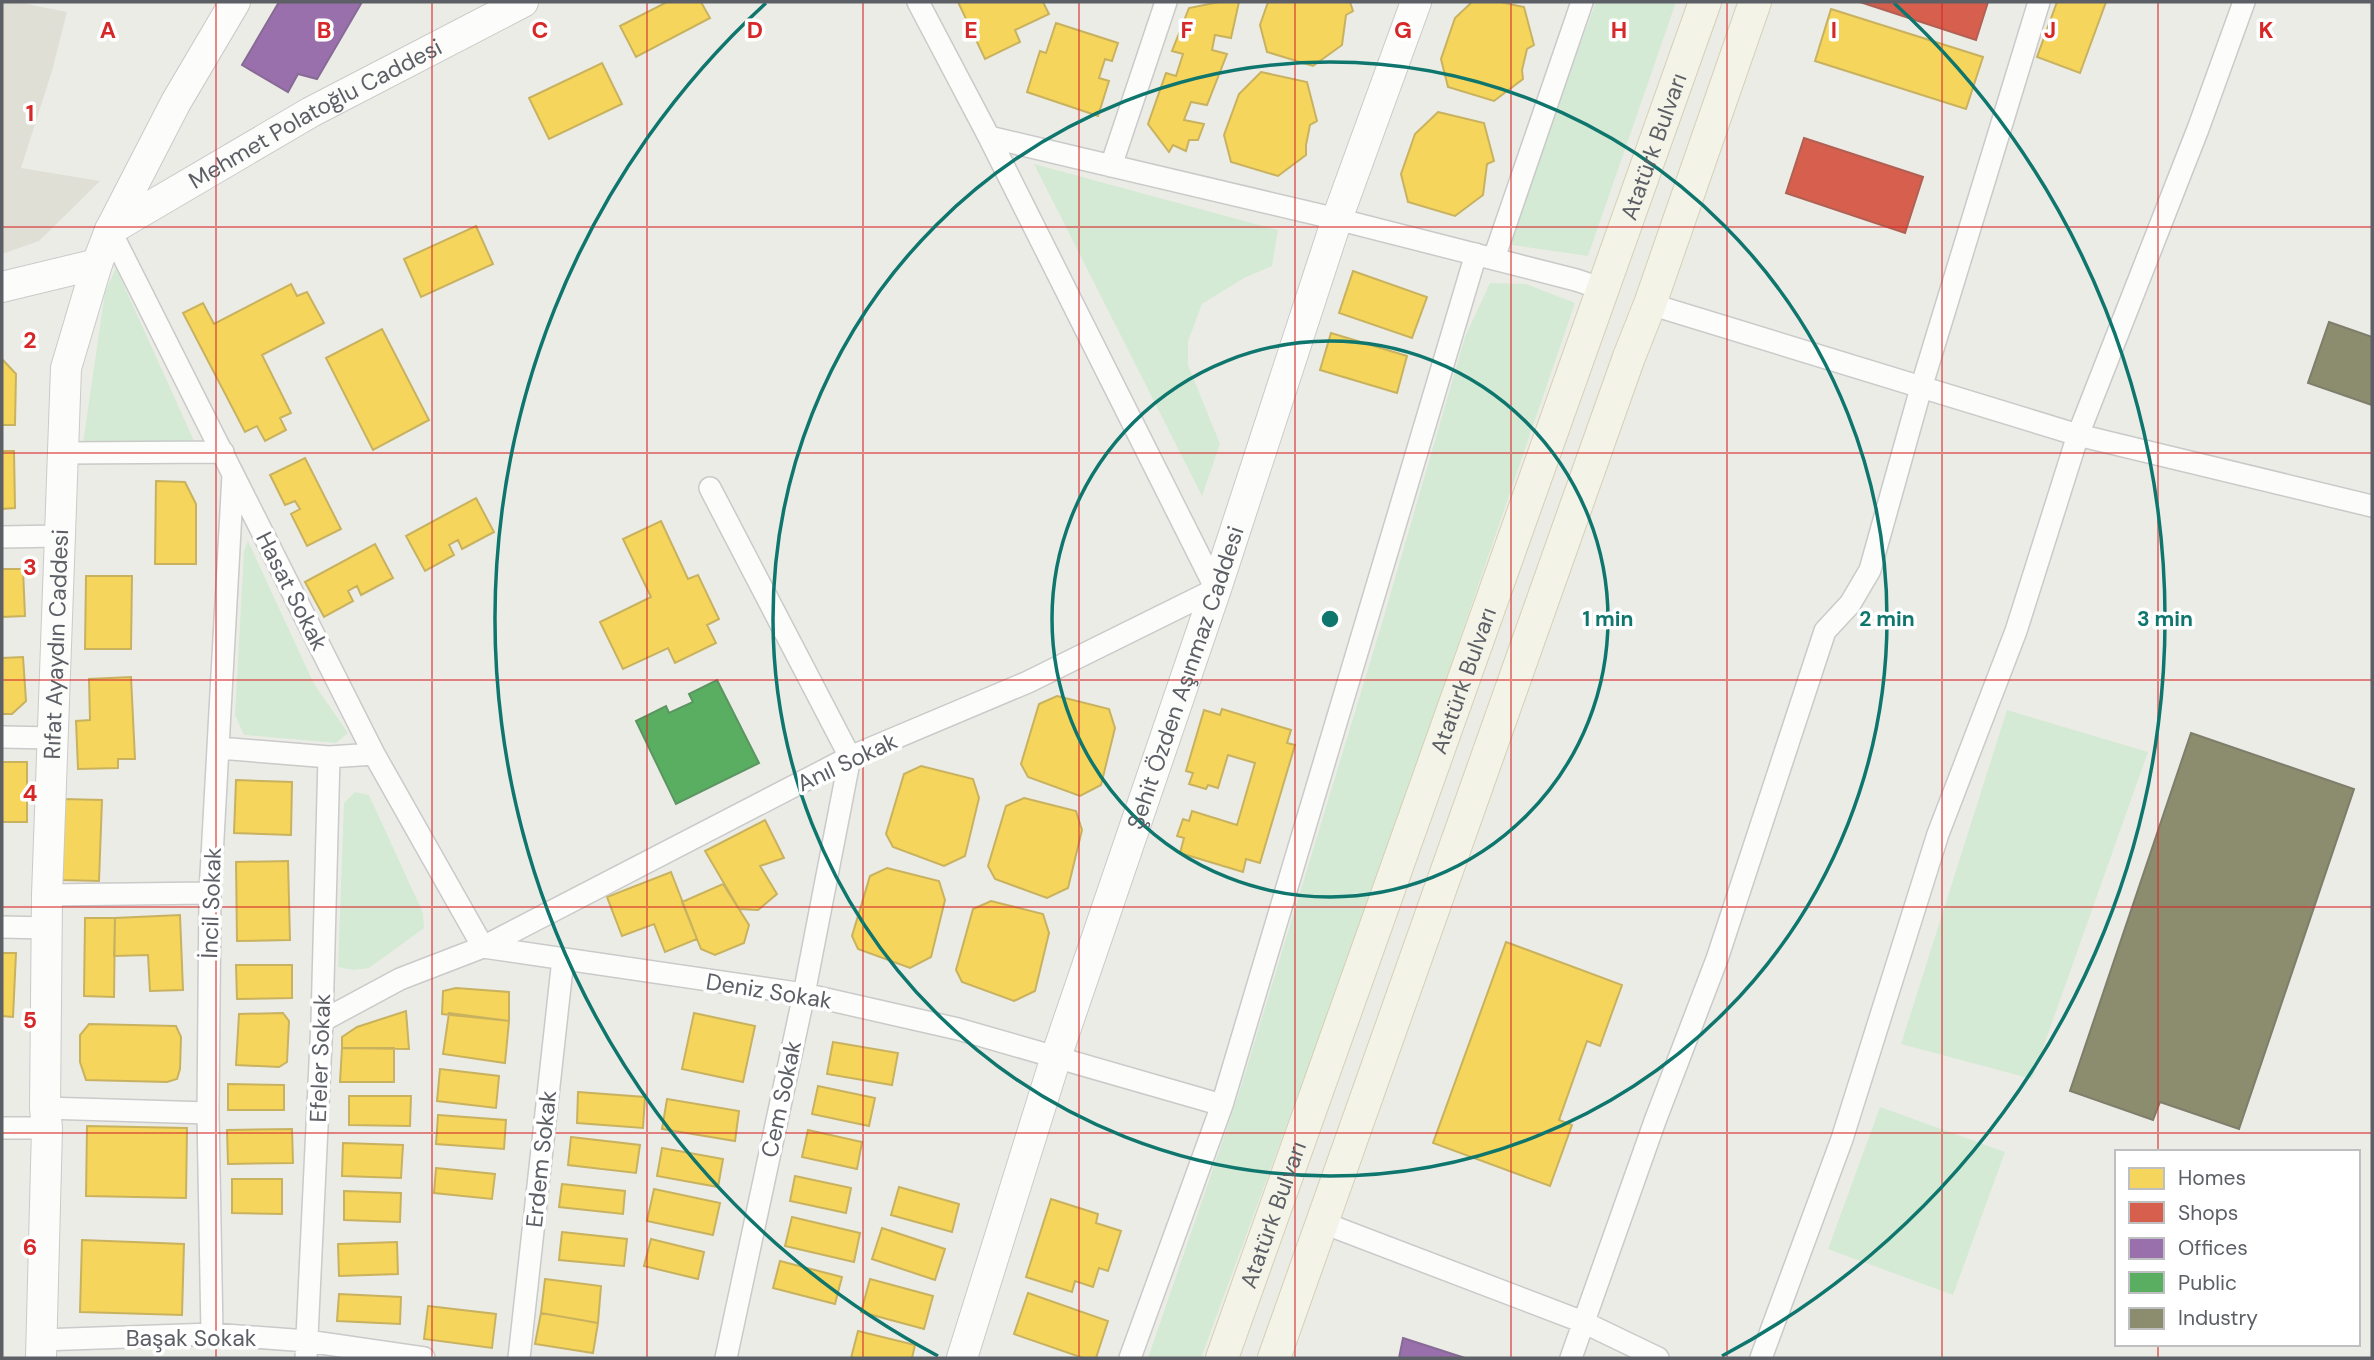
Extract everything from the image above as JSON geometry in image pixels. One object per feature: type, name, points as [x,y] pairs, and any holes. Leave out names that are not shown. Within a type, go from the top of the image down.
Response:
[{"type":"main road","name":"Atatürk Bulvarı","points":[[1222,1358],[1705,2]]},
{"type":"main road","name":"Atatürk Bulvarı","points":[[1274,1358],[1755,2]]},
{"type":"main road","points":[[1603,289],[1650,304]]},
{"type":"street","name":"Rıfat Ayaydın Caddesi","points":[[41,1349],[47,895],[66,368],[110,230],[176,102],[235,2]]},
{"type":"street","name":"Mehmet Polatoğlu Caddesi","points":[[110,230],[310,112],[523,2]]},
{"type":"street","points":[[918,2],[989,137],[1216,589]]},
{"type":"street","points":[[1111,166],[1166,2]]},
{"type":"street","name":"Şehit Özden Aşınmaz Caddesi","points":[[962,1358],[1056,1057],[1216,589],[1337,219],[1416,2]]},
{"type":"street","points":[[1130,1358],[1222,1105],[1485,256],[1582,2]]},
{"type":"street","points":[[1571,1358],[1655,1121],[1717,960],[1825,631],[1850,604],[1870,570],[1921,388],[2039,2]]},
{"type":"street","points":[[1761,1358],[1842,1139],[1938,834],[2016,631],[2078,435],[2198,129],[2244,2]]},
{"type":"street","points":[[989,137],[1337,219],[1603,289]]},
{"type":"street","name":"Hasat Sokak","points":[[110,230],[374,754],[483,947]]},
{"type":"street","points":[[2,287],[97,264]]},
{"type":"street","points":[[1650,304],[2078,435],[2372,506]]},
{"type":"street","points":[[62,453],[223,453]]},
{"type":"street","name":"İncil Sokak","points":[[212,1334],[208,1113],[210,893],[233,472]]},
{"type":"street","points":[[710,488],[850,757]]},
{"type":"street","points":[[2,537],[60,536]]},
{"type":"street","name":"Anıl Sokak","points":[[483,947],[850,757],[1028,682],[1216,589]]},
{"type":"street","points":[[2,737],[53,738]]},
{"type":"street","points":[[219,748],[329,757],[374,754]]},
{"type":"street","name":"Efeler Sokak","points":[[306,1350],[322,1021],[329,757]]},
{"type":"street","name":"Cem Sokak","points":[[726,1358],[804,994],[850,757]]},
{"type":"street","points":[[47,895],[210,893]]},
{"type":"street","points":[[2,927],[48,928]]},
{"type":"street","name":"Deniz Sokak","points":[[322,1021],[400,979],[483,947],[804,994],[958,1029],[1222,1105]]},
{"type":"street","name":"Erdem Sokak","points":[[519,1358],[563,959]]},
{"type":"street","points":[[2,1128],[46,1118],[208,1113]]},
{"type":"street","points":[[1321,1222],[1583,1322],[1658,1358]]},
{"type":"street","name":"Başak Sokak","points":[[41,1349],[212,1334],[306,1350],[424,1358]]},
{"type":"shaded area","points":[[2,2],[17,2],[67,12],[52,71],[21,168],[100,181],[39,241],[2,254]]},
{"type":"green space","points":[[1596,2],[1676,2],[1588,256],[1506,244]]},
{"type":"green space","points":[[1034,164],[1278,230],[1272,266],[1244,278],[1202,304],[1188,341],[1188,365],[1220,444],[1202,496]]},
{"type":"green space","points":[[116,268],[195,443],[83,443],[105,292]]},
{"type":"green space","points":[[1490,283],[1526,284],[1575,303],[1382,866],[1201,1358],[1148,1358],[1239,1093],[1382,623],[1465,337]]},
{"type":"green space","points":[[248,541],[314,684],[348,733],[336,743],[244,735],[235,715],[244,551]]},
{"type":"green space","points":[[2007,710],[2148,752],[2032,1079],[1901,1044]]},
{"type":"green space","points":[[355,792],[369,795],[423,913],[424,928],[369,968],[354,970],[338,967],[344,803]]},
{"type":"green space","points":[[1880,1107],[2005,1152],[1953,1295],[1828,1249]]},
{"type":"building: Homes","points":[[667,2],[701,2],[710,18],[636,57],[620,26]]},
{"type":"building: Homes","points":[[958,2],[1043,2],[1049,14],[1015,30],[1020,42],[985,59]]},
{"type":"building: Homes","points":[[1219,2],[1239,2],[1231,38],[1215,35],[1212,50],[1227,54],[1207,105],[1191,102],[1184,120],[1204,124],[1198,140],[1189,140],[1186,151],[1173,145],[1169,152],[1148,124],[1166,73],[1176,76],[1183,54],[1172,51],[1189,8]]},
{"type":"building: Homes","points":[[1268,2],[1350,2],[1353,11],[1346,15],[1342,45],[1313,66],[1267,52],[1260,25]]},
{"type":"building: Homes","points":[[1472,2],[1500,2],[1524,7],[1534,45],[1527,49],[1522,70],[1523,79],[1494,101],[1448,87],[1441,59],[1455,18]]},
{"type":"building: Homes","points":[[2057,2],[2106,2],[2080,73],[2037,57]]},
{"type":"building: Homes","points":[[1831,9],[1983,57],[1966,109],[1815,61]]},
{"type":"building: Homes","points":[[1056,23],[1118,43],[1112,61],[1105,59],[1099,78],[1109,81],[1098,116],[1027,92],[1040,51],[1046,53]]},
{"type":"building: Homes","points":[[602,63],[622,104],[549,139],[529,98]]},
{"type":"building: Homes","points":[[1261,72],[1307,82],[1317,121],[1310,125],[1306,155],[1278,176],[1231,162],[1224,135],[1239,94]]},
{"type":"building: Homes","points":[[1438,112],[1484,123],[1494,161],[1487,164],[1483,195],[1455,216],[1408,202],[1401,174],[1415,134]]},
{"type":"building: Homes","points":[[476,226],[493,264],[421,297],[404,259]]},
{"type":"building: Homes","points":[[1353,271],[1427,297],[1412,338],[1339,313]]},
{"type":"building: Homes","points":[[291,284],[297,296],[307,292],[324,323],[262,355],[291,413],[280,418],[286,430],[265,441],[257,426],[245,432],[183,313],[203,303],[214,324]]},
{"type":"building: Homes","points":[[382,329],[429,420],[373,450],[326,358]]},
{"type":"building: Homes","points":[[1331,333],[1407,356],[1397,393],[1320,370]]},
{"type":"building: Homes","points":[[2,359],[16,374],[15,425],[2,425]]},
{"type":"building: Homes","points":[[2,451],[14,451],[15,508],[2,509]]},
{"type":"building: Homes","points":[[305,458],[341,529],[307,546],[291,514],[300,509],[295,501],[285,505],[270,475]]},
{"type":"building: Homes","points":[[156,481],[185,482],[196,504],[196,564],[155,564]]},
{"type":"building: Homes","points":[[476,498],[494,532],[462,549],[458,540],[449,545],[454,555],[425,571],[406,536]]},
{"type":"building: Homes","points":[[661,521],[688,579],[698,575],[719,619],[707,625],[716,643],[675,663],[668,648],[623,669],[600,622],[651,597],[623,539]]},
{"type":"building: Homes","points":[[375,544],[393,578],[361,595],[357,586],[348,591],[353,601],[324,617],[305,582]]},
{"type":"building: Homes","points":[[2,569],[23,569],[25,616],[2,617]]},
{"type":"building: Homes","points":[[86,576],[132,576],[131,649],[85,649]]},
{"type":"building: Homes","points":[[23,657],[26,701],[12,714],[2,714],[2,658]]},
{"type":"building: Homes","points":[[131,677],[135,759],[118,759],[118,768],[78,769],[76,721],[90,720],[89,679]]},
{"type":"building: Homes","points":[[1057,696],[1109,709],[1115,728],[1101,785],[1080,796],[1028,777],[1021,764],[1039,704]]},
{"type":"building: Homes","points":[[1222,709],[1291,730],[1287,743],[1295,745],[1260,863],[1246,859],[1243,872],[1180,853],[1184,838],[1177,836],[1183,819],[1189,821],[1192,811],[1237,825],[1255,763],[1228,755],[1218,788],[1208,785],[1206,789],[1189,784],[1193,773],[1186,771],[1204,710],[1220,715]]},
{"type":"building: Homes","points":[[2,762],[27,762],[27,822],[2,822]]},
{"type":"building: Homes","points":[[921,766],[973,779],[979,798],[965,856],[944,866],[893,847],[886,834],[904,774]]},
{"type":"building: Homes","points":[[236,780],[292,782],[291,835],[234,833]]},
{"type":"building: Homes","points":[[1024,798],[1076,811],[1082,830],[1068,888],[1047,898],[995,879],[988,866],[1006,806]]},
{"type":"building: Homes","points":[[64,799],[102,800],[99,881],[62,880]]},
{"type":"building: Homes","points":[[765,820],[784,858],[760,866],[777,894],[758,910],[739,909],[705,851]]},
{"type":"building: Homes","points":[[288,861],[290,940],[237,941],[236,862]]},
{"type":"building: Homes","points":[[887,868],[939,881],[945,900],[931,957],[910,968],[858,949],[852,936],[870,876]]},
{"type":"building: Homes","points":[[671,872],[697,939],[665,952],[654,924],[622,936],[607,897]]},
{"type":"building: Homes","points":[[723,884],[749,925],[744,943],[715,955],[701,949],[682,902]]},
{"type":"building: Homes","points":[[991,901],[1043,914],[1049,933],[1035,991],[1014,1001],[962,982],[956,970],[973,909]]},
{"type":"building: Homes","points":[[180,915],[183,990],[150,991],[148,955],[114,956],[115,918]]},
{"type":"building: Homes","points":[[85,918],[115,918],[114,997],[84,996]]},
{"type":"building: Homes","points":[[1506,942],[1622,985],[1600,1046],[1587,1041],[1559,1120],[1572,1125],[1550,1186],[1433,1143]]},
{"type":"building: Homes","points":[[2,953],[16,953],[13,1017],[2,1016]]},
{"type":"building: Homes","points":[[236,965],[292,965],[292,998],[237,999]]},
{"type":"building: Homes","points":[[456,988],[509,992],[509,1021],[442,1014],[443,991]]},
{"type":"building: Homes","points":[[406,1011],[409,1049],[342,1048],[342,1037],[357,1027]]},
{"type":"building: Homes","points":[[283,1013],[289,1021],[287,1062],[279,1067],[236,1065],[239,1014]]},
{"type":"building: Homes","points":[[449,1013],[509,1021],[505,1063],[443,1054]]},
{"type":"building: Homes","points":[[694,1013],[755,1026],[743,1082],[682,1069]]},
{"type":"building: Homes","points":[[89,1024],[176,1026],[181,1037],[177,1079],[167,1082],[86,1080],[80,1062],[80,1035]]},
{"type":"building: Homes","points":[[833,1042],[898,1053],[892,1085],[827,1074]]},
{"type":"building: Homes","points":[[342,1048],[394,1048],[394,1082],[340,1082]]},
{"type":"building: Homes","points":[[440,1069],[499,1076],[496,1108],[437,1101]]},
{"type":"building: Homes","points":[[228,1084],[284,1085],[284,1110],[228,1110]]},
{"type":"building: Homes","points":[[818,1086],[875,1098],[869,1126],[812,1114]]},
{"type":"building: Homes","points":[[578,1092],[645,1097],[643,1128],[577,1123]]},
{"type":"building: Homes","points":[[349,1096],[411,1096],[410,1126],[349,1125]]},
{"type":"building: Homes","points":[[667,1099],[739,1111],[735,1141],[662,1129]]},
{"type":"building: Homes","points":[[438,1115],[506,1120],[504,1149],[436,1144]]},
{"type":"building: Homes","points":[[87,1126],[187,1128],[186,1198],[86,1196]]},
{"type":"building: Homes","points":[[292,1129],[293,1163],[228,1164],[227,1130]]},
{"type":"building: Homes","points":[[808,1130],[862,1142],[857,1169],[802,1157]]},
{"type":"building: Homes","points":[[571,1137],[640,1145],[636,1173],[568,1165]]},
{"type":"building: Homes","points":[[343,1143],[403,1145],[401,1178],[342,1176]]},
{"type":"building: Homes","points":[[662,1148],[723,1159],[718,1187],[657,1176]]},
{"type":"building: Homes","points":[[436,1168],[495,1174],[492,1199],[434,1193]]},
{"type":"building: Homes","points":[[795,1176],[851,1188],[846,1213],[790,1201]]},
{"type":"building: Homes","points":[[232,1179],[282,1179],[282,1214],[232,1213]]},
{"type":"building: Homes","points":[[562,1184],[625,1191],[623,1214],[559,1207]]},
{"type":"building: Homes","points":[[899,1187],[959,1204],[952,1232],[891,1215]]},
{"type":"building: Homes","points":[[654,1189],[720,1203],[713,1235],[647,1221]]},
{"type":"building: Homes","points":[[344,1191],[401,1193],[400,1222],[344,1220]]},
{"type":"building: Homes","points":[[1051,1199],[1098,1214],[1096,1223],[1121,1231],[1108,1271],[1099,1268],[1093,1287],[1075,1281],[1072,1292],[1026,1277]]},
{"type":"building: Homes","points":[[792,1217],[860,1233],[854,1262],[785,1246]]},
{"type":"building: Homes","points":[[882,1228],[945,1249],[935,1280],[872,1259]]},
{"type":"building: Homes","points":[[562,1232],[627,1239],[624,1266],[559,1260]]},
{"type":"building: Homes","points":[[651,1239],[704,1252],[698,1279],[644,1266]]},
{"type":"building: Homes","points":[[82,1240],[184,1244],[182,1315],[80,1312]]},
{"type":"building: Homes","points":[[397,1242],[398,1274],[339,1276],[338,1244]]},
{"type":"building: Homes","points":[[780,1261],[842,1277],[835,1304],[773,1288]]},
{"type":"building: Homes","points":[[545,1279],[601,1286],[598,1323],[541,1313]]},
{"type":"building: Homes","points":[[870,1279],[933,1296],[924,1329],[861,1312]]},
{"type":"building: Homes","points":[[1028,1293],[1108,1321],[1096,1358],[1083,1358],[1014,1334]]},
{"type":"building: Homes","points":[[339,1294],[401,1297],[400,1324],[337,1321]]},
{"type":"building: Homes","points":[[428,1306],[496,1314],[492,1348],[424,1339]]},
{"type":"building: Homes","points":[[541,1313],[598,1323],[593,1353],[535,1344]]},
{"type":"building: Homes","points":[[858,1331],[915,1345],[912,1358],[851,1358]]},
{"type":"building: Shops","points":[[1860,2],[1988,2],[1976,40]]},
{"type":"building: Shops","points":[[1804,138],[1923,177],[1905,233],[1786,193]]},
{"type":"building: Offices","points":[[279,2],[362,2],[317,79],[298,74],[288,92],[242,65]]},
{"type":"building: Offices","points":[[1403,1338],[1465,1358],[1399,1358]]},
{"type":"building: Public","points":[[717,680],[759,763],[676,804],[636,721],[666,706],[669,713],[693,702],[689,694]]},
{"type":"building: Industry","points":[[2329,322],[2372,337],[2372,405],[2308,383]]},
{"type":"building: Industry","points":[[2191,733],[2354,789],[2239,1129],[2160,1102],[2153,1120],[2070,1091]]}]
